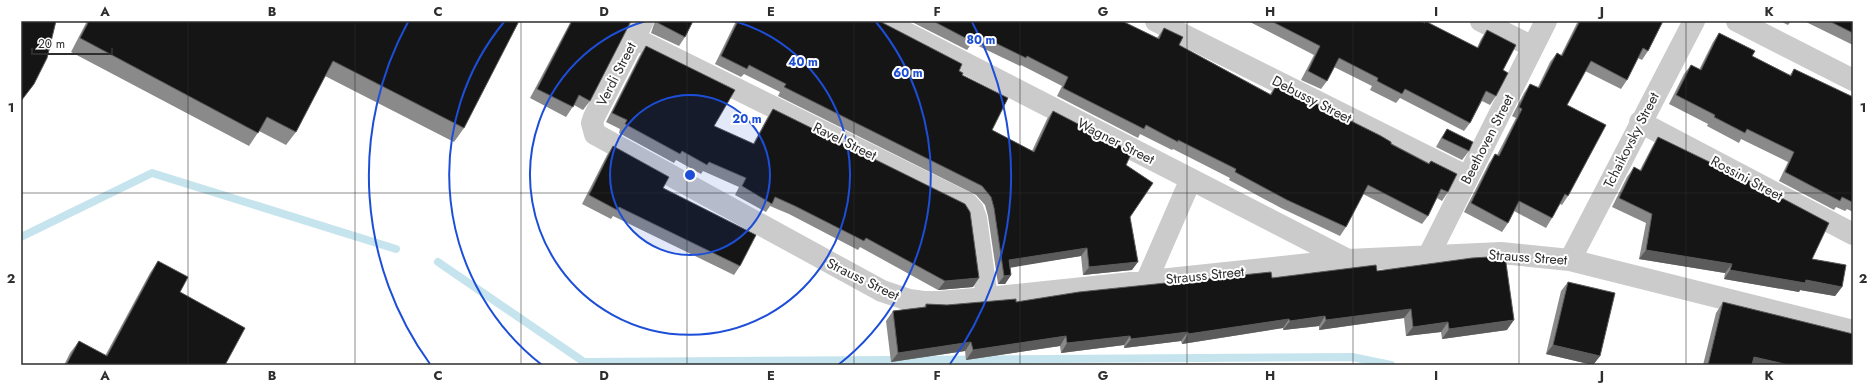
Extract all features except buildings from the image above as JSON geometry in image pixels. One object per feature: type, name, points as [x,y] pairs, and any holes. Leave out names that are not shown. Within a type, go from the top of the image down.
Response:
[{"type":"street","name":"Wagner Street","points":[[883,21],[1348,260]]},
{"type":"street","name":"Debussy Street","points":[[1156,21],[1468,177]]},
{"type":"street","points":[[1481,21],[1533,47]]},
{"type":"street","name":"Beethoven Street","points":[[1428,257],[1546,21]]},
{"type":"street","name":"Tchaikovsky Street","points":[[1570,260],[1640,122],[1694,21]]},
{"type":"street","points":[[1737,21],[1853,80]]},
{"type":"street","name":"Verdi Street","points":[[593,129],[594,117],[638,29]]},
{"type":"street","name":"Ravel Street","points":[[638,29],[967,203],[973,210],[976,218],[987,298]]},
{"type":"street","name":"Rossini Street","points":[[1640,122],[1853,234]]},
{"type":"street","name":"Strauss Street","points":[[593,129],[600,138],[882,292],[909,300],[924,302],[987,298],[1348,260],[1501,254],[1570,260],[1853,331]]},
{"type":"street","points":[[1146,282],[1191,179]]},
{"type":"waterway","points":[[21,237],[152,173],[396,249]]},
{"type":"waterway","points":[[438,262],[584,362],[1352,357],[1391,365]]}]
